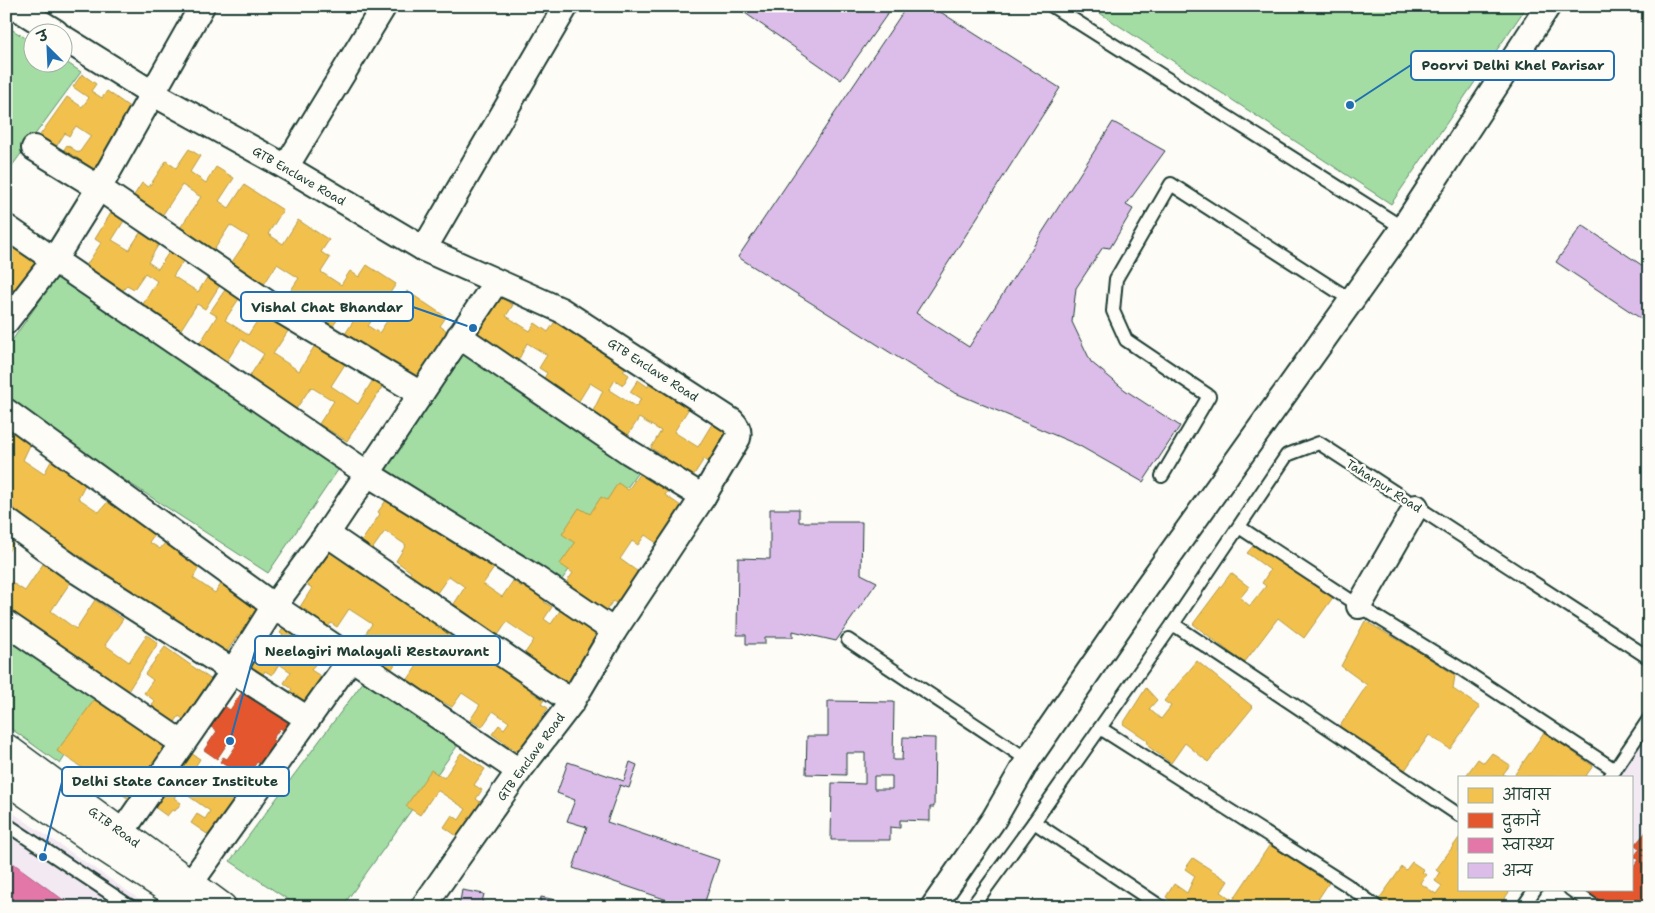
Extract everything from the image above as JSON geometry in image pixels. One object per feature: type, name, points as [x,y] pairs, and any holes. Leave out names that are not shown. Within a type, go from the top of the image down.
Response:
[{"type":"main road","name":"G.T.B Road","points":[[6,748],[122,832],[193,895]]},
{"type":"main road","name":"G.T.B Road","points":[[6,779],[102,846],[193,895],[222,907]]},
{"type":"street","points":[[14,6],[40,22]]},
{"type":"street","points":[[6,322],[54,260],[99,188],[202,6]]},
{"type":"street","points":[[286,168],[384,6]]},
{"type":"street","points":[[424,249],[566,6]]},
{"type":"street","points":[[933,907],[994,819],[1028,760],[1144,590],[1403,228],[1548,6]]},
{"type":"street","name":"GTB Enclave Road","points":[[72,43],[152,93],[286,168],[424,249],[562,310],[732,421],[740,433],[703,497],[614,631],[572,702],[423,907]]},
{"type":"street","points":[[34,148],[99,188],[271,305],[421,394]]},
{"type":"street","points":[[6,227],[368,474],[537,578],[614,631]]},
{"type":"street","points":[[122,832],[233,671],[274,606],[368,474],[458,336],[496,282]]},
{"type":"street","points":[[458,336],[629,452],[703,497]]},
{"type":"street","points":[[6,411],[274,606],[520,772]]},
{"type":"street","points":[[1359,606],[1416,507]]},
{"type":"street","points":[[6,520],[78,572],[308,719]]},
{"type":"street","points":[[327,534],[572,702]]},
{"type":"street","points":[[6,623],[182,743]]},
{"type":"street","points":[[193,895],[308,719],[352,657]]},
{"type":"lane","points":[[1052,6],[1403,228]]},
{"type":"lane","points":[[1162,476],[1209,396],[1126,340],[1113,311],[1116,279],[1171,184],[1351,300]]},
{"type":"lane","name":"Taharpur Road","points":[[972,907],[1173,624],[1287,455],[1319,443],[1649,658]]},
{"type":"lane","points":[[1239,527],[1359,606],[1463,670],[1613,773],[1649,719]]},
{"type":"lane","points":[[1173,624],[1458,814]]},
{"type":"lane","points":[[848,640],[1028,760]]},
{"type":"lane","points":[[1100,728],[1347,885],[1377,907]]},
{"type":"lane","points":[[1034,822],[1161,907]]},
{"type":"lane","points":[[6,824],[131,907]]},
{"type":"lane","points":[[1524,907],[1534,890]]},
{"type":"lane","points":[[1571,890],[1596,907]]},
{"type":"shaded area","points":[[1649,719],[1649,907],[1597,907],[1572,890],[1632,890],[1632,776],[1611,776]]},
{"type":"shaded area","points":[[6,808],[151,907],[6,907]]},
{"type":"green space","points":[[1089,6],[1527,6],[1391,204]]},
{"type":"green space","points":[[6,26],[22,36],[22,72],[72,72],[72,66],[81,72],[6,174]]},
{"type":"green space","points":[[62,269],[351,451],[268,573],[6,403],[6,349]]},
{"type":"green space","points":[[467,336],[646,461],[556,588],[380,467]]},
{"type":"green space","points":[[6,631],[106,692],[60,764],[6,725]]},
{"type":"green space","points":[[372,670],[463,738],[342,907],[299,907],[230,861]]},
{"type":"building: आवास","points":[[82,74],[96,84],[91,91],[102,98],[107,91],[138,113],[93,177],[61,154],[67,145],[79,153],[91,136],[76,126],[69,136],[65,133],[54,150],[38,138],[67,97],[82,107],[89,98],[73,87]]},
{"type":"building: आवास","points":[[189,149],[200,156],[190,172],[206,183],[216,167],[234,178],[219,201],[229,208],[244,185],[283,210],[268,234],[283,244],[298,220],[329,240],[321,252],[330,258],[321,272],[341,285],[350,271],[359,277],[367,265],[396,284],[368,326],[379,333],[407,291],[446,317],[440,326],[450,333],[418,381],[345,334],[360,311],[349,303],[333,326],[287,296],[299,278],[277,264],[263,286],[230,265],[249,237],[230,225],[212,253],[178,231],[201,197],[182,185],[160,219],[131,200],[142,183],[149,187],[166,161],[176,168]]},
{"type":"building: आवास","points":[[114,208],[127,216],[112,240],[129,250],[144,227],[162,239],[148,262],[158,269],[173,246],[187,255],[173,276],[198,292],[212,270],[244,291],[225,320],[248,335],[267,306],[294,322],[273,354],[299,371],[319,339],[349,358],[331,386],[358,404],[376,375],[386,381],[347,441],[319,424],[334,401],[311,387],[296,409],[248,379],[264,354],[241,339],[225,364],[198,346],[217,316],[210,312],[229,284],[223,280],[205,309],[197,304],[178,334],[140,309],[157,281],[145,273],[134,289],[127,285],[119,296],[82,272],[101,243],[95,239]]},
{"type":"building: आवास","points":[[6,240],[39,260],[6,308]]},
{"type":"building: आवास","points":[[6,240],[39,260],[6,308]]},
{"type":"building: आवास","points":[[494,292],[513,305],[506,316],[530,331],[535,323],[548,332],[556,320],[627,365],[623,371],[629,375],[623,385],[615,380],[609,390],[636,407],[641,399],[630,392],[638,380],[648,387],[652,380],[691,405],[674,432],[698,447],[715,419],[737,433],[716,467],[704,459],[693,476],[680,468],[675,475],[656,463],[662,455],[651,448],[661,431],[639,418],[623,443],[589,419],[603,391],[590,383],[574,409],[540,386],[547,373],[539,368],[547,355],[527,343],[515,367],[466,334],[471,328],[478,332],[487,319],[480,314]]},
{"type":"building: आवास","points":[[6,426],[30,445],[23,460],[44,474],[54,456],[88,479],[78,498],[99,512],[111,498],[159,528],[149,542],[160,549],[168,539],[204,558],[193,578],[215,593],[227,575],[262,601],[246,640],[238,635],[226,653],[6,507]]},
{"type":"building: आवास","points":[[644,467],[672,485],[665,495],[681,506],[673,518],[678,521],[661,546],[645,535],[638,545],[632,541],[620,559],[641,574],[619,605],[613,601],[604,613],[565,584],[573,573],[560,564],[575,543],[562,534],[579,508],[590,514],[601,497],[607,500],[618,483],[628,490]]},
{"type":"building: आवास","points":[[389,496],[494,558],[487,563],[494,568],[483,584],[502,597],[513,581],[522,587],[529,577],[551,592],[544,602],[552,607],[544,619],[551,624],[566,602],[612,633],[573,690],[523,656],[534,640],[507,622],[496,638],[452,607],[465,587],[449,576],[434,597],[407,579],[411,572],[396,561],[406,545],[385,531],[366,558],[355,551],[380,514],[378,512]]},
{"type":"building: आवास","points":[[6,540],[13,544],[6,555]]},
{"type":"building: आवास","points":[[327,543],[414,601],[410,607],[426,618],[430,612],[439,618],[434,625],[447,633],[452,626],[536,682],[530,691],[544,700],[541,704],[548,708],[518,752],[492,734],[499,725],[504,729],[509,722],[493,711],[482,727],[470,720],[480,705],[462,693],[452,707],[443,702],[438,710],[403,687],[420,661],[404,651],[389,673],[360,658],[366,650],[358,645],[372,624],[349,609],[337,627],[331,623],[325,631],[305,618],[309,612],[300,607],[312,588],[302,581]]},
{"type":"building: आवास","points":[[1254,545],[1334,596],[1304,638],[1278,618],[1244,663],[1193,624],[1231,573],[1249,587],[1240,598],[1250,606],[1266,586],[1262,583],[1270,570],[1247,553]]},
{"type":"building: आवास","points":[[43,564],[70,583],[51,611],[76,629],[95,600],[123,619],[105,645],[129,662],[147,635],[158,643],[125,696],[6,617],[6,579],[25,591]]},
{"type":"building: आवास","points":[[289,620],[320,641],[312,654],[319,659],[311,670],[322,677],[301,707],[286,697],[292,689],[284,683],[291,672],[279,664],[272,675],[265,671],[260,679],[240,666],[261,636],[275,645],[283,635],[280,633]]},
{"type":"building: आवास","points":[[1365,621],[1455,675],[1453,689],[1480,707],[1450,749],[1429,735],[1403,773],[1338,729],[1367,685],[1341,666]]},
{"type":"building: आवास","points":[[165,647],[216,683],[187,722],[179,716],[171,728],[148,711],[155,701],[144,693],[153,680],[145,674]]},
{"type":"building: आवास","points":[[1197,661],[1253,707],[1208,762],[1185,743],[1171,763],[1149,747],[1147,740],[1123,724],[1146,688],[1157,700],[1149,709],[1161,719],[1171,706],[1164,701]]},
{"type":"building: आवास","points":[[100,692],[174,742],[132,801],[57,751]]},
{"type":"building: आवास","points":[[1547,728],[1574,746],[1570,750],[1593,766],[1586,776],[1514,776]]},
{"type":"building: आवास","points":[[186,750],[200,759],[193,770],[202,777],[210,766],[245,790],[213,838],[191,823],[197,814],[205,819],[210,811],[180,790],[174,798],[181,803],[175,811],[172,810],[167,816],[149,803],[168,776],[182,786],[188,776],[175,767]]},
{"type":"building: आवास","points":[[461,753],[485,769],[474,785],[482,790],[476,799],[489,808],[473,830],[465,825],[457,836],[444,827],[452,815],[459,820],[466,809],[437,790],[420,815],[406,806],[431,770],[444,778]]},
{"type":"building: आवास","points":[[1492,753],[1510,765],[1503,774],[1506,776],[1466,776],[1478,759],[1484,763]]},
{"type":"building: आवास","points":[[1458,839],[1458,890],[1510,890],[1499,907],[1383,907],[1377,902],[1402,867],[1406,870],[1412,862],[1424,870],[1422,872],[1426,875],[1420,883],[1436,894],[1442,886],[1435,881],[1440,873],[1436,870]]},
{"type":"building: आवास","points":[[1271,843],[1330,881],[1313,907],[1179,907],[1166,897],[1174,884],[1187,893],[1195,876],[1185,869],[1193,858],[1228,881],[1221,892],[1233,900]]},
{"type":"building: दुकानें","points":[[246,686],[291,711],[285,719],[293,724],[287,733],[280,728],[272,740],[275,741],[260,764],[257,762],[243,783],[230,774],[233,770],[220,762],[223,757],[227,759],[236,746],[229,741],[217,759],[204,750],[217,731],[205,723],[219,702],[230,710]]},
{"type":"building: दुकानें","points":[[1649,828],[1649,907],[1608,907],[1585,890],[1632,890],[1632,869],[1639,860],[1634,856],[1640,849],[1635,845]]},
{"type":"building: स्वास्थ्य","points":[[6,858],[73,907],[6,907]]},
{"type":"building: अन्य","points":[[735,6],[893,6],[841,80]]},
{"type":"building: अन्य","points":[[907,6],[931,6],[1060,88],[916,313],[969,347],[1113,122],[1165,151],[1126,205],[1133,209],[1110,248],[1103,247],[1076,288],[1072,322],[1091,362],[1125,390],[1180,426],[1143,482],[1078,445],[953,392],[738,257]]},
{"type":"building: अन्य","points":[[1582,225],[1649,270],[1649,324],[1556,262]]},
{"type":"building: अन्य","points":[[770,509],[799,509],[799,522],[862,522],[861,574],[877,582],[836,641],[793,631],[793,637],[765,637],[765,644],[746,644],[746,635],[737,635],[738,558],[770,559]]},
{"type":"building: अन्य","points":[[828,701],[894,702],[893,760],[902,760],[903,737],[935,738],[934,807],[930,807],[930,821],[900,820],[900,828],[890,827],[890,840],[831,840],[832,783],[865,784],[865,753],[846,753],[846,775],[806,774],[807,736],[828,736]],"holes":[[[874,776],[892,776],[892,789],[874,789]]]},
{"type":"building: अन्य","points":[[568,762],[624,781],[630,762],[637,765],[629,788],[620,785],[607,822],[719,860],[703,907],[688,907],[573,868],[587,827],[567,821],[575,800],[557,793]]},
{"type":"building: अन्य","points":[[462,890],[484,894],[482,902],[496,907],[459,907]]},
{"type":"building: अन्य","points":[[541,897],[576,904],[575,907],[539,907]]},
{"type":"place","name":"Poorvi Delhi Khel Parisar","points":[[1350,105]]},
{"type":"place","name":"Vishal Chat Bhandar","points":[[473,328]]},
{"type":"place","name":"Neelagiri Malayali Restaurant","points":[[230,741]]},
{"type":"place","name":"Delhi State Cancer Institute","points":[[43,857]]}]
